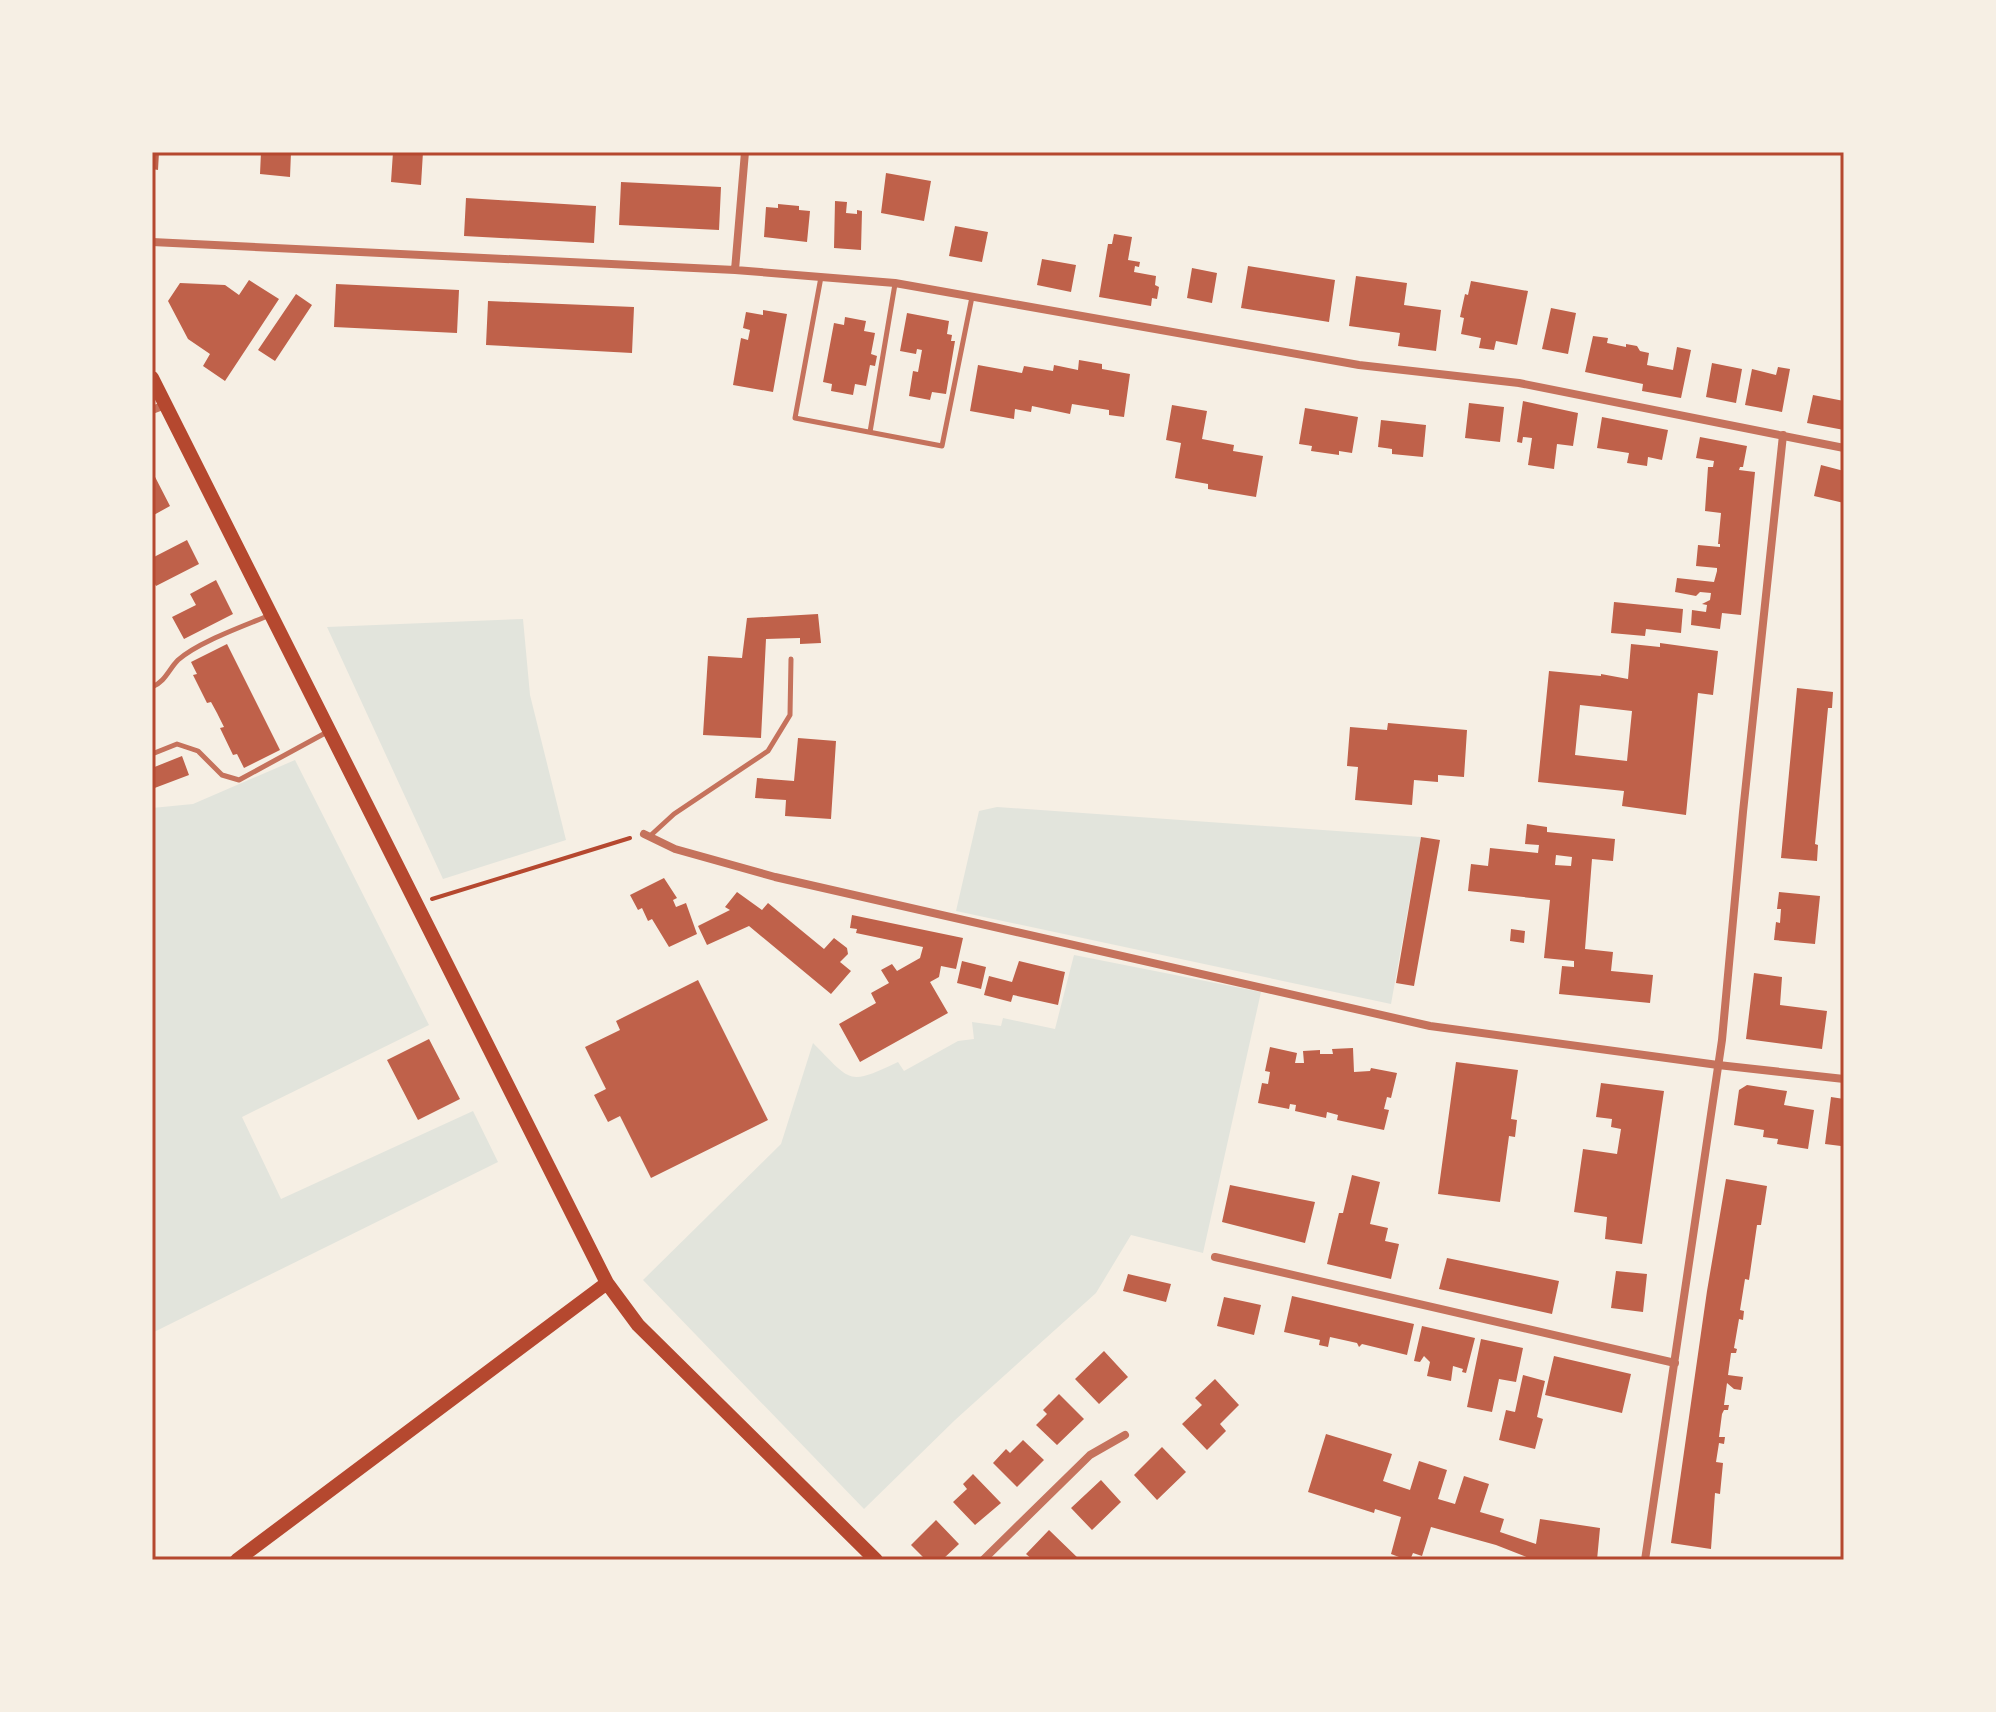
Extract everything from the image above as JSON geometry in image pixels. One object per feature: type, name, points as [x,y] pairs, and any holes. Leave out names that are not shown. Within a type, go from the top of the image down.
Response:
[{"type":"main road","points":[[152,378],[159,408],[270,614],[607,1283],[638,1325],[876,1560]]},
{"type":"main road","points":[[237,1560],[607,1283]]},
{"type":"street","points":[[735,270],[745,152]]},
{"type":"street","points":[[152,242],[735,270],[895,283],[1359,365],[1519,383],[1844,448]]},
{"type":"street","points":[[1645,1560],[1718,1065],[1783,435]]},
{"type":"street","points":[[647,835],[675,849],[775,877],[1430,1026],[1844,1079]]},
{"type":"street","points":[[1215,1257],[1675,1363]]},
{"type":"street","points":[[983,1560],[1090,1455],[1125,1435]]},
{"type":"lane","points":[[821,277],[795,418],[942,446],[972,296]]},
{"type":"lane","points":[[870,432],[895,283]]},
{"type":"lane","points":[[152,687],[159,684],[179,659],[270,614]]},
{"type":"lane","points":[[647,835],[768,751],[790,715],[791,659]]},
{"type":"lane","points":[[152,754],[177,744],[198,751],[222,775],[239,780],[329,730]]},
{"type":"path","points":[[417,903],[647,835]]},
{"type":"shaded area","points":[[523,619],[530,695],[566,840],[443,879],[327,627]]},
{"type":"shaded area","points":[[295,760],[429,1025],[242,1117],[281,1199],[473,1111],[498,1162],[152,1333],[152,808],[193,804]]},
{"type":"shaded area","points":[[997,807],[1421,837],[1391,1004],[956,911],[979,811]]},
{"type":"shaded area","points":[[1074,955],[1261,992],[1203,1253],[1131,1235],[1096,1293],[955,1420],[864,1509],[643,1280],[781,1144],[813,1043],[844,1072],[859,1077],[898,1062],[904,1071],[958,1041],[974,1039],[972,1022],[1001,1026],[1003,1018],[1055,1029]]},
{"type":"building","points":[[152,152],[159,152],[158,170],[152,169]]},
{"type":"building","points":[[261,152],[291,152],[290,177],[260,174]]},
{"type":"building","points":[[393,152],[423,152],[421,185],[391,182]]},
{"type":"building","points":[[886,173],[931,181],[924,221],[881,213]]},
{"type":"building","points":[[621,182],[721,187],[719,230],[619,225]]},
{"type":"building","points":[[466,198],[596,206],[594,243],[464,236]]},
{"type":"building","points":[[835,201],[847,202],[846,213],[862,211],[861,250],[834,248]]},
{"type":"building","points":[[778,204],[799,206],[799,210],[810,211],[807,242],[764,237],[766,207],[778,208]]},
{"type":"building","points":[[955,226],[988,232],[982,262],[949,256]]},
{"type":"building","points":[[1114,234],[1132,237],[1128,260],[1140,262],[1134,272],[1156,276],[1155,285],[1159,287],[1157,299],[1152,298],[1151,306],[1099,297],[1108,244],[1112,244]]},
{"type":"building","points":[[1042,259],[1076,265],[1071,292],[1037,285]]},
{"type":"building","points":[[1248,266],[1335,280],[1329,322],[1241,308]]},
{"type":"building","points":[[1192,268],[1217,273],[1212,303],[1187,298]]},
{"type":"building","points":[[1356,276],[1407,283],[1404,305],[1441,310],[1436,351],[1398,346],[1400,333],[1349,326]]},
{"type":"building","points":[[249,280],[279,299],[225,381],[203,366],[210,354],[188,339],[168,301],[180,283],[225,285],[239,295]]},
{"type":"building","points":[[1471,281],[1528,291],[1517,345],[1496,341],[1494,350],[1479,348],[1481,338],[1461,334],[1464,318],[1460,317]]},
{"type":"building","points":[[336,284],[459,290],[457,333],[334,327]]},
{"type":"building","points":[[296,294],[312,305],[275,361],[258,350]]},
{"type":"building","points":[[488,301],[634,307],[632,353],[486,345]]},
{"type":"building","points":[[1551,308],[1576,313],[1568,354],[1542,349]]},
{"type":"building","points":[[763,310],[787,314],[773,392],[733,385],[741,338],[748,340],[750,330],[743,328],[746,312],[763,315]]},
{"type":"building","points":[[907,313],[949,321],[947,334],[952,335],[951,341],[955,341],[946,394],[932,392],[930,400],[909,396],[913,371],[918,372],[922,350],[917,349],[916,354],[900,351]]},
{"type":"building","points":[[845,317],[866,321],[864,331],[875,333],[871,354],[877,356],[875,366],[870,365],[866,386],[855,384],[853,395],[831,391],[832,384],[823,382],[834,323],[844,325]]},
{"type":"building","points":[[1593,336],[1608,338],[1607,343],[1637,346],[1640,351],[1649,353],[1647,365],[1673,370],[1677,347],[1691,350],[1681,398],[1642,391],[1643,384],[1585,372]]},
{"type":"building","points":[[1079,360],[1102,364],[1102,369],[1130,374],[1124,417],[1109,415],[1109,410],[1072,404],[1070,414],[1032,406],[1031,412],[1015,409],[1014,419],[970,411],[978,365],[1022,373],[1024,366],[1053,371],[1054,365],[1078,370]]},
{"type":"building","points":[[1712,363],[1742,369],[1736,403],[1706,397]]},
{"type":"building","points":[[1778,367],[1790,369],[1782,412],[1745,405],[1752,369],[1776,375]]},
{"type":"building","points":[[1813,395],[1844,401],[1844,430],[1807,423]]},
{"type":"building","points":[[1523,401],[1578,413],[1573,446],[1557,444],[1554,469],[1528,465],[1532,438],[1523,437],[1522,443],[1517,442]]},
{"type":"building","points":[[1469,403],[1504,407],[1500,442],[1465,438]]},
{"type":"building","points":[[1172,405],[1207,411],[1202,439],[1234,445],[1233,451],[1263,456],[1256,497],[1208,489],[1208,484],[1175,478],[1181,443],[1166,440]]},
{"type":"building","points":[[1305,408],[1358,417],[1352,453],[1339,451],[1339,455],[1311,451],[1312,446],[1299,444]]},
{"type":"building","points":[[1602,417],[1668,430],[1662,460],[1648,457],[1647,466],[1627,463],[1629,453],[1597,448]]},
{"type":"building","points":[[1381,420],[1426,425],[1423,457],[1392,454],[1392,449],[1378,447]]},
{"type":"building","points":[[1700,437],[1747,446],[1743,467],[1739,470],[1755,472],[1741,615],[1722,613],[1720,629],[1691,625],[1692,610],[1706,612],[1707,605],[1702,604],[1710,600],[1711,593],[1700,592],[1696,596],[1675,592],[1677,578],[1714,582],[1717,571],[1717,568],[1696,566],[1698,545],[1720,547],[1721,513],[1705,511],[1708,467],[1713,467],[1714,461],[1696,458]]},
{"type":"building","points":[[1821,465],[1844,471],[1844,503],[1814,496]]},
{"type":"building","points":[[152,471],[170,506],[152,516]]},
{"type":"building","points":[[187,540],[199,564],[156,586],[152,579],[152,558]]},
{"type":"building","points":[[216,580],[233,614],[184,639],[172,617],[196,605],[190,594]]},
{"type":"building","points":[[1614,602],[1683,609],[1681,633],[1646,629],[1645,636],[1611,633]]},
{"type":"building","points":[[818,614],[821,643],[800,644],[800,638],[766,639],[761,738],[703,735],[708,656],[742,658],[747,618]]},
{"type":"building","points":[[1660,643],[1718,651],[1713,695],[1698,693],[1686,815],[1622,806],[1624,791],[1538,782],[1549,671],[1628,679],[1631,644],[1660,647]],"holes":[[[1580,705],[1632,711],[1627,761],[1575,755]]]},
{"type":"building","points":[[227,644],[280,750],[244,768],[237,754],[233,755],[220,728],[224,727],[217,713],[211,702],[207,703],[193,675],[197,674],[191,662]]},
{"type":"building","points":[[1797,688],[1833,692],[1832,708],[1828,708],[1815,844],[1818,845],[1817,861],[1781,858]]},
{"type":"building","points":[[1388,723],[1467,730],[1464,777],[1438,775],[1438,782],[1414,780],[1412,805],[1355,800],[1358,767],[1347,766],[1350,727],[1387,730]]},
{"type":"building","points":[[798,738],[836,741],[831,819],[785,816],[786,800],[755,798],[757,778],[794,781]]},
{"type":"building","points":[[182,756],[189,775],[152,789],[152,768]]},
{"type":"building","points":[[1527,824],[1547,827],[1547,832],[1615,839],[1613,861],[1592,859],[1585,949],[1613,952],[1611,971],[1653,975],[1650,1003],[1559,994],[1562,966],[1574,967],[1574,961],[1544,958],[1550,900],[1468,891],[1471,864],[1488,866],[1490,848],[1538,853],[1539,845],[1525,844]],"holes":[[[1556,855],[1572,857],[1571,866],[1555,865]]]},
{"type":"building","points":[[1421,837],[1440,840],[1414,986],[1396,983]]},
{"type":"building","points":[[664,878],[677,898],[673,900],[676,907],[686,903],[697,934],[669,947],[652,919],[648,921],[642,908],[638,910],[630,895]]},
{"type":"building","points":[[737,892],[762,910],[768,903],[824,949],[834,938],[847,948],[848,954],[840,962],[851,971],[831,994],[749,926],[707,945],[698,926],[730,910],[725,907]]},
{"type":"building","points":[[1779,892],[1820,896],[1815,944],[1774,940],[1776,922],[1780,923],[1781,909],[1777,909]]},
{"type":"building","points":[[852,915],[963,938],[956,969],[941,966],[939,977],[930,982],[948,1013],[860,1062],[839,1024],[876,1003],[871,993],[889,983],[881,970],[892,964],[897,971],[920,958],[923,947],[856,933],[857,929],[850,928]]},
{"type":"building","points":[[1511,929],[1525,931],[1524,943],[1510,941]]},
{"type":"building","points":[[962,961],[986,967],[981,989],[957,983]]},
{"type":"building","points":[[1019,961],[1065,972],[1058,1005],[1013,995],[1011,1002],[984,995],[989,976],[1012,982]]},
{"type":"building","points":[[1754,973],[1782,977],[1780,1005],[1827,1011],[1822,1049],[1746,1039]]},
{"type":"building","points":[[698,980],[768,1120],[651,1178],[620,1116],[608,1122],[594,1095],[606,1089],[585,1047],[620,1030],[616,1021]]},
{"type":"building","points":[[429,1039],[460,1099],[418,1120],[387,1060]]},
{"type":"building","points":[[1270,1047],[1297,1053],[1295,1063],[1304,1063],[1303,1051],[1320,1050],[1320,1054],[1333,1054],[1332,1049],[1353,1048],[1354,1072],[1370,1071],[1371,1068],[1397,1073],[1391,1098],[1387,1097],[1384,1109],[1389,1110],[1384,1130],[1337,1120],[1338,1115],[1327,1112],[1326,1118],[1295,1111],[1296,1105],[1290,1104],[1289,1109],[1258,1103],[1262,1083],[1268,1084],[1270,1072],[1265,1071]]},
{"type":"building","points":[[1456,1062],[1518,1070],[1511,1119],[1517,1120],[1515,1137],[1509,1136],[1500,1202],[1438,1194]]},
{"type":"building","points":[[1601,1083],[1664,1091],[1642,1244],[1605,1239],[1607,1217],[1574,1212],[1583,1149],[1617,1154],[1621,1129],[1611,1127],[1612,1119],[1596,1117]]},
{"type":"building","points":[[1747,1085],[1787,1091],[1784,1105],[1814,1110],[1808,1149],[1777,1144],[1778,1139],[1763,1137],[1764,1130],[1734,1125],[1739,1090]]},
{"type":"building","points":[[1831,1097],[1844,1099],[1844,1138],[1841,1146],[1825,1144]]},
{"type":"building","points":[[1352,1175],[1380,1182],[1370,1224],[1388,1228],[1385,1241],[1399,1244],[1391,1279],[1327,1264]]},
{"type":"building","points":[[1726,1179],[1767,1186],[1761,1225],[1757,1225],[1749,1280],[1745,1279],[1740,1310],[1744,1311],[1743,1320],[1739,1319],[1734,1348],[1737,1349],[1736,1353],[1731,1353],[1728,1375],[1743,1377],[1741,1390],[1727,1383],[1724,1405],[1729,1405],[1722,1414],[1719,1437],[1725,1437],[1724,1444],[1719,1443],[1716,1462],[1723,1463],[1720,1494],[1715,1493],[1711,1549],[1671,1543]]},
{"type":"building","points":[[1230,1185],[1315,1202],[1305,1243],[1222,1222]]},
{"type":"building","points":[[1447,1258],[1559,1281],[1552,1314],[1439,1289]]},
{"type":"building","points":[[1616,1271],[1647,1274],[1643,1312],[1611,1308]]},
{"type":"building","points":[[1128,1274],[1171,1284],[1166,1302],[1123,1291]]},
{"type":"building","points":[[1292,1296],[1414,1324],[1407,1355],[1362,1344],[1359,1347],[1357,1343],[1330,1337],[1328,1347],[1319,1345],[1320,1340],[1284,1332]]},
{"type":"building","points":[[1224,1297],[1261,1305],[1254,1335],[1217,1326]]},
{"type":"building","points":[[1422,1326],[1475,1338],[1466,1373],[1453,1366],[1451,1381],[1427,1376],[1430,1362],[1424,1356],[1420,1362],[1414,1361]]},
{"type":"building","points":[[1481,1339],[1523,1348],[1516,1382],[1499,1379],[1492,1412],[1467,1407]]},
{"type":"building","points":[[1104,1351],[1128,1377],[1099,1404],[1075,1379]]},
{"type":"building","points":[[1554,1356],[1631,1374],[1622,1413],[1545,1395]]},
{"type":"building","points":[[1523,1375],[1545,1381],[1537,1417],[1543,1419],[1535,1449],[1499,1440],[1506,1410],[1515,1412]]},
{"type":"building","points":[[1215,1379],[1239,1405],[1220,1424],[1226,1431],[1207,1450],[1182,1424],[1202,1405],[1195,1398]]},
{"type":"building","points":[[1059,1394],[1084,1419],[1057,1445],[1036,1425],[1047,1414],[1043,1410]]},
{"type":"building","points":[[1326,1434],[1392,1454],[1383,1481],[1410,1490],[1419,1461],[1447,1470],[1438,1499],[1455,1504],[1464,1476],[1489,1484],[1480,1512],[1504,1519],[1500,1532],[1536,1544],[1540,1519],[1600,1528],[1597,1560],[1534,1560],[1496,1545],[1431,1527],[1422,1556],[1413,1553],[1407,1560],[1391,1554],[1401,1517],[1375,1509],[1374,1513],[1308,1492]]},
{"type":"building","points":[[1023,1440],[1044,1460],[1017,1487],[993,1463],[1006,1449],[1010,1453]]},
{"type":"building","points":[[1162,1447],[1186,1472],[1157,1500],[1134,1475]]},
{"type":"building","points":[[973,1474],[1001,1503],[975,1525],[953,1502],[967,1489],[963,1484]]},
{"type":"building","points":[[1101,1480],[1121,1502],[1092,1530],[1071,1508]]},
{"type":"building","points":[[936,1520],[959,1544],[942,1560],[926,1560],[911,1545]]},
{"type":"building","points":[[1049,1530],[1080,1560],[1033,1560],[1026,1554]]}]
